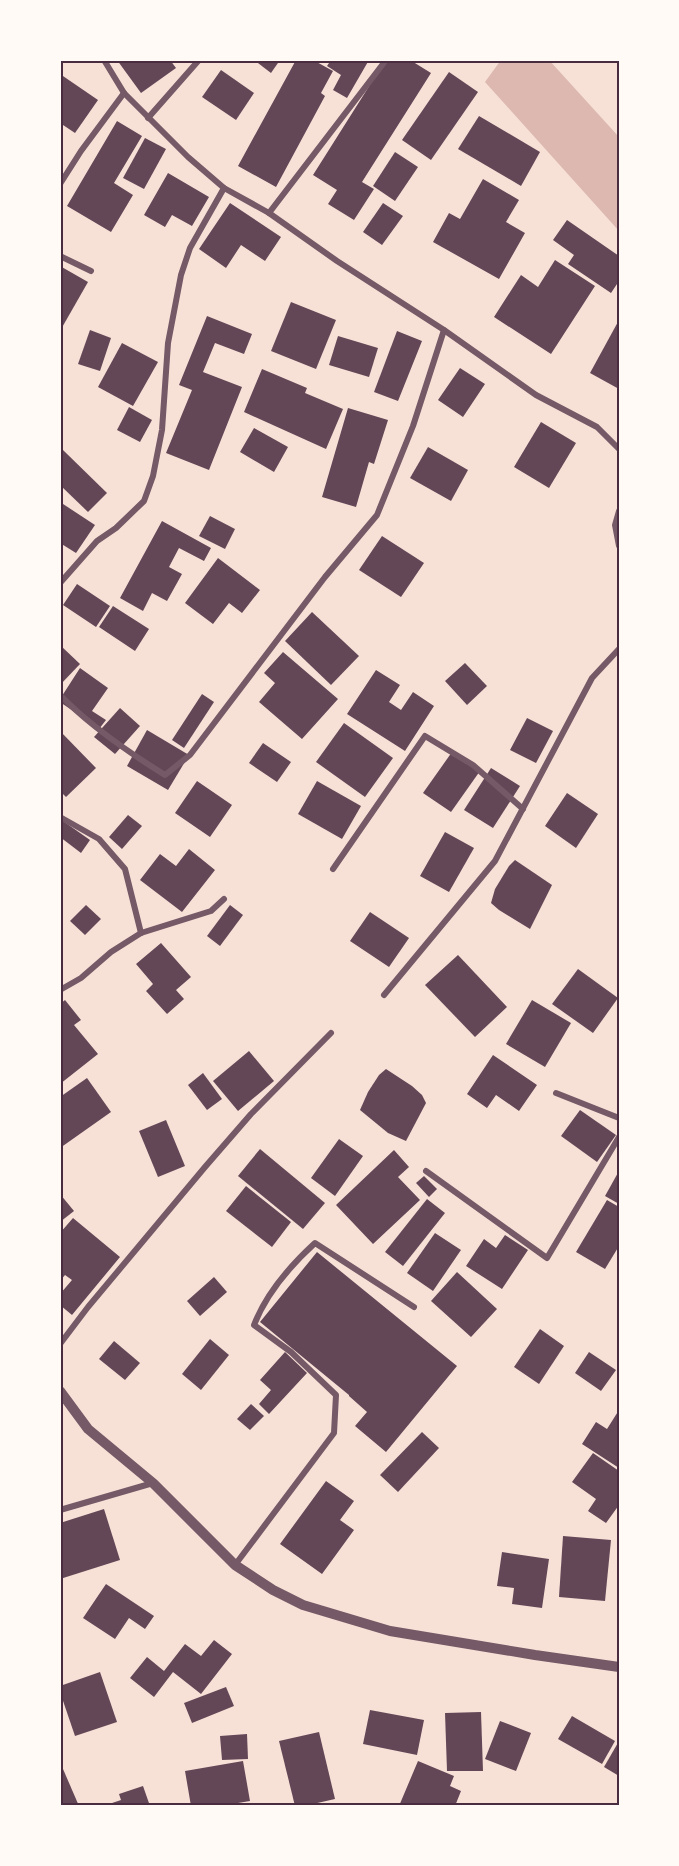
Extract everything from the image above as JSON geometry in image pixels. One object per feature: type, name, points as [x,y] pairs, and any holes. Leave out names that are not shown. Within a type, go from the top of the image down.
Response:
[{"type":"street","points":[[104,60],[124,93],[188,157],[224,188],[270,213],[536,395],[597,427],[619,449]]},
{"type":"street","points":[[148,118],[199,60]]},
{"type":"street","points":[[270,213],[386,60]]},
{"type":"street","points":[[60,184],[81,151],[124,93]]},
{"type":"street","points":[[60,583],[97,541],[117,528],[144,501],[153,476],[162,430],[168,343],[180,275],[190,248],[224,188]]},
{"type":"street","points":[[60,256],[91,271]]},
{"type":"street","points":[[60,695],[99,729],[165,775],[190,755],[325,577],[376,514],[413,426],[444,330]]},
{"type":"street","points":[[619,511],[615,525],[619,546]]},
{"type":"street","points":[[384,995],[495,861],[592,678],[619,649]]},
{"type":"street","points":[[333,869],[425,736],[473,765],[523,809]]},
{"type":"street","points":[[60,817],[99,839],[125,869],[141,933]]},
{"type":"street","points":[[60,990],[81,978],[111,952],[141,933],[211,911],[224,899]]},
{"type":"street","points":[[60,1344],[88,1307],[251,1114],[331,1033]]},
{"type":"street","points":[[556,1094],[619,1118]]},
{"type":"street","points":[[426,1171],[548,1258],[619,1137]]},
{"type":"street","points":[[235,1566],[334,1433],[336,1395],[291,1352],[254,1325],[260,1309],[300,1257],[315,1244],[414,1307]]},
{"type":"street","points":[[60,1391],[88,1429],[153,1484],[235,1566],[273,1590],[303,1605],[390,1631],[619,1667]]},
{"type":"street","points":[[60,1510],[153,1484]]},
{"type":"shaded area","points":[[501,60],[549,60],[619,137],[619,231],[485,82]]},
{"type":"building","points":[[117,60],[170,60],[176,68],[141,93]]},
{"type":"building","points":[[254,60],[280,60],[271,73]]},
{"type":"building","points":[[296,60],[313,60],[333,71],[321,93],[325,96],[276,187],[238,166]]},
{"type":"building","points":[[331,60],[369,60],[347,98],[333,90],[341,75],[327,66]]},
{"type":"building","points":[[383,60],[410,60],[431,73],[362,182],[374,189],[354,220],[328,204],[337,190],[313,175]]},
{"type":"building","points":[[221,70],[254,93],[236,120],[202,97]]},
{"type":"building","points":[[449,72],[478,92],[431,160],[402,140]]},
{"type":"building","points":[[60,74],[98,100],[75,133],[60,123]]},
{"type":"building","points":[[479,116],[540,152],[521,186],[458,149]]},
{"type":"building","points":[[117,121],[142,136],[114,183],[133,195],[111,232],[67,206]]},
{"type":"building","points":[[145,138],[166,149],[144,189],[123,178]]},
{"type":"building","points":[[395,152],[418,167],[395,201],[373,186]]},
{"type":"building","points":[[168,173],[209,197],[192,226],[172,215],[165,227],[144,215]]},
{"type":"building","points":[[483,179],[519,200],[506,222],[525,233],[499,279],[433,242],[449,213],[460,219]]},
{"type":"building","points":[[230,203],[281,237],[265,261],[241,245],[226,268],[199,249]]},
{"type":"building","points":[[383,203],[403,216],[382,245],[363,232]]},
{"type":"building","points":[[567,220],[619,256],[619,281],[611,293],[568,264],[574,255],[553,240]]},
{"type":"building","points":[[555,260],[595,286],[551,354],[494,317],[521,275],[538,287]]},
{"type":"building","points":[[60,266],[88,282],[60,331]]},
{"type":"building","points":[[291,302],[336,320],[316,369],[271,351]]},
{"type":"building","points":[[207,316],[252,334],[244,354],[215,343],[203,372],[242,387],[209,470],[166,453],[192,390],[179,385]]},
{"type":"building","points":[[619,320],[619,389],[590,373]]},
{"type":"building","points":[[90,330],[111,338],[100,371],[78,364]]},
{"type":"building","points":[[397,331],[422,341],[398,401],[374,392]]},
{"type":"building","points":[[338,336],[378,348],[369,377],[329,365]]},
{"type":"building","points":[[122,343],[158,362],[133,406],[98,387]]},
{"type":"building","points":[[460,368],[485,384],[463,417],[438,400]]},
{"type":"building","points":[[262,369],[307,388],[305,393],[343,409],[326,449],[244,412]]},
{"type":"building","points":[[129,407],[152,420],[140,442],[117,430]]},
{"type":"building","points":[[348,408],[388,420],[374,464],[369,462],[356,507],[322,497]]},
{"type":"building","points":[[541,422],[576,443],[549,488],[514,467]]},
{"type":"building","points":[[254,428],[288,447],[274,472],[240,452]]},
{"type":"building","points":[[428,447],[468,470],[451,501],[410,478]]},
{"type":"building","points":[[63,450],[107,493],[88,512],[60,485],[60,454]]},
{"type":"building","points":[[60,502],[95,525],[76,553],[60,543]]},
{"type":"building","points":[[210,516],[235,529],[225,549],[199,536]]},
{"type":"building","points":[[162,521],[211,548],[204,561],[179,548],[169,567],[182,574],[167,601],[152,593],[143,611],[120,598]]},
{"type":"building","points":[[382,536],[424,563],[401,597],[359,570]]},
{"type":"building","points":[[218,558],[260,590],[242,613],[229,603],[213,624],[185,603]]},
{"type":"building","points":[[77,584],[110,606],[96,627],[63,605]]},
{"type":"building","points":[[113,606],[149,629],[135,651],[99,627]]},
{"type":"building","points":[[312,612],[359,656],[331,685],[285,641]]},
{"type":"building","points":[[60,645],[80,664],[60,685]]},
{"type":"building","points":[[283,652],[338,699],[302,739],[259,702],[275,683],[264,673]]},
{"type":"building","points":[[465,663],[487,686],[467,705],[445,681]]},
{"type":"building","points":[[80,668],[108,688],[92,711],[106,720],[99,729],[60,702]]},
{"type":"building","points":[[376,670],[400,685],[389,702],[401,710],[413,692],[434,706],[405,751],[347,714]]},
{"type":"building","points":[[202,694],[214,702],[184,748],[172,740]]},
{"type":"building","points":[[120,708],[140,726],[115,754],[94,737]]},
{"type":"building","points":[[527,718],[553,731],[536,763],[510,750]]},
{"type":"building","points":[[344,723],[393,758],[365,797],[316,762]]},
{"type":"building","points":[[147,730],[189,755],[168,790],[127,766]]},
{"type":"building","points":[[60,731],[96,768],[66,797],[60,791]]},
{"type":"building","points":[[263,743],[291,762],[277,782],[249,763]]},
{"type":"building","points":[[452,752],[480,771],[451,812],[423,793]]},
{"type":"building","points":[[491,768],[520,786],[493,828],[464,810]]},
{"type":"building","points":[[197,781],[232,805],[210,837],[175,813]]},
{"type":"building","points":[[317,781],[361,806],[342,839],[298,814]]},
{"type":"building","points":[[567,793],[598,814],[576,848],[545,826]]},
{"type":"building","points":[[128,815],[142,826],[122,849],[109,837]]},
{"type":"building","points":[[63,821],[90,840],[81,853],[60,837],[60,825]]},
{"type":"building","points":[[445,832],[474,848],[449,892],[420,876]]},
{"type":"building","points":[[189,849],[215,870],[182,912],[140,880],[160,854],[176,866]]},
{"type":"building","points":[[515,860],[552,885],[530,929],[491,903],[495,889]]},
{"type":"building","points":[[86,905],[101,919],[85,935],[70,921]]},
{"type":"building","points":[[230,905],[243,915],[220,946],[207,936]]},
{"type":"building","points":[[370,912],[409,938],[389,967],[350,941]]},
{"type":"building","points":[[161,943],[191,977],[176,990],[184,999],[167,1014],[146,991],[153,984],[136,964]]},
{"type":"building","points":[[458,955],[507,1007],[475,1037],[425,985]]},
{"type":"building","points":[[578,969],[618,998],[593,1033],[552,1004]]},
{"type":"building","points":[[65,1000],[81,1020],[74,1025],[98,1054],[60,1084],[60,1004]]},
{"type":"building","points":[[532,1000],[571,1023],[545,1067],[506,1044]]},
{"type":"building","points":[[249,1051],[274,1081],[238,1111],[213,1081]]},
{"type":"building","points":[[493,1055],[537,1085],[519,1111],[496,1095],[487,1108],[467,1094]]},
{"type":"building","points":[[386,1069],[412,1086],[422,1095],[426,1103],[406,1141],[388,1133],[360,1110],[368,1092],[379,1075]]},
{"type":"building","points":[[203,1073],[222,1099],[207,1110],[188,1085]]},
{"type":"building","points":[[87,1078],[111,1112],[60,1148],[60,1097]]},
{"type":"building","points":[[580,1110],[616,1135],[597,1162],[561,1136]]},
{"type":"building","points":[[166,1120],[185,1166],[158,1177],[139,1131]]},
{"type":"building","points":[[339,1139],[363,1156],[335,1196],[311,1178]]},
{"type":"building","points":[[260,1149],[325,1203],[303,1229],[238,1176]]},
{"type":"building","points":[[394,1150],[409,1167],[398,1177],[420,1200],[373,1244],[336,1205]]},
{"type":"building","points":[[619,1171],[619,1204],[605,1196]]},
{"type":"building","points":[[424,1176],[437,1189],[429,1197],[416,1183]]},
{"type":"building","points":[[246,1186],[291,1222],[272,1247],[226,1211]]},
{"type":"building","points":[[60,1194],[74,1211],[60,1222]]},
{"type":"building","points":[[427,1199],[445,1213],[403,1266],[385,1252]]},
{"type":"building","points":[[607,1200],[619,1207],[619,1246],[605,1269],[576,1252]]},
{"type":"building","points":[[73,1218],[120,1257],[72,1315],[60,1305],[60,1294],[72,1280],[65,1275],[60,1281],[60,1233]]},
{"type":"building","points":[[435,1233],[461,1250],[433,1291],[407,1273]]},
{"type":"building","points":[[505,1235],[528,1250],[502,1289],[466,1266],[484,1239],[496,1248]]},
{"type":"building","points":[[317,1252],[457,1366],[386,1452],[355,1426],[367,1412],[260,1322]]},
{"type":"building","points":[[457,1272],[497,1309],[471,1337],[431,1301]]},
{"type":"building","points":[[214,1277],[227,1292],[200,1316],[187,1301]]},
{"type":"building","points":[[540,1329],[564,1346],[539,1384],[514,1367]]},
{"type":"building","points":[[210,1339],[229,1355],[201,1390],[182,1374]]},
{"type":"building","points":[[114,1341],[140,1363],[125,1380],[99,1359]]},
{"type":"building","points":[[285,1352],[307,1373],[269,1414],[259,1404],[271,1390],[260,1380]]},
{"type":"building","points":[[589,1352],[616,1370],[601,1391],[575,1373]]},
{"type":"building","points":[[251,1404],[264,1416],[250,1430],[237,1419]]},
{"type":"building","points":[[619,1410],[619,1468],[582,1444],[596,1422],[607,1429]]},
{"type":"building","points":[[422,1432],[439,1448],[398,1492],[380,1475]]},
{"type":"building","points":[[593,1453],[619,1471],[619,1505],[606,1523],[588,1511],[596,1499],[572,1482]]},
{"type":"building","points":[[326,1481],[354,1501],[340,1520],[354,1530],[322,1574],[280,1544]]},
{"type":"building","points":[[104,1509],[120,1560],[60,1579],[60,1523]]},
{"type":"building","points":[[563,1536],[611,1540],[605,1601],[559,1597]]},
{"type":"building","points":[[502,1552],[549,1559],[542,1608],[512,1604],[514,1588],[497,1586]]},
{"type":"building","points":[[106,1584],[154,1616],[145,1629],[129,1618],[115,1639],[83,1618]]},
{"type":"building","points":[[214,1640],[232,1654],[201,1694],[173,1672],[154,1697],[130,1678],[147,1657],[164,1671],[185,1644],[201,1656]]},
{"type":"building","points":[[100,1672],[117,1722],[75,1736],[60,1686]]},
{"type":"building","points":[[226,1687],[234,1706],[192,1723],[184,1703]]},
{"type":"building","points":[[370,1710],[424,1720],[417,1755],[363,1744]]},
{"type":"building","points":[[481,1712],[483,1771],[447,1771],[445,1713]]},
{"type":"building","points":[[572,1716],[615,1741],[602,1764],[558,1739]]},
{"type":"building","points":[[500,1721],[531,1733],[516,1771],[485,1759]]},
{"type":"building","points":[[319,1732],[335,1799],[295,1806],[279,1741]]},
{"type":"building","points":[[247,1734],[248,1759],[222,1760],[220,1736]]},
{"type":"building","points":[[619,1741],[619,1776],[604,1767]]},
{"type":"building","points":[[243,1761],[250,1801],[232,1804],[232,1806],[191,1806],[185,1771]]},
{"type":"building","points":[[418,1761],[454,1776],[450,1786],[461,1791],[455,1806],[399,1806]]},
{"type":"building","points":[[63,1769],[79,1806],[60,1806],[60,1770]]},
{"type":"building","points":[[143,1786],[150,1806],[103,1806],[121,1800],[119,1794]]}]
